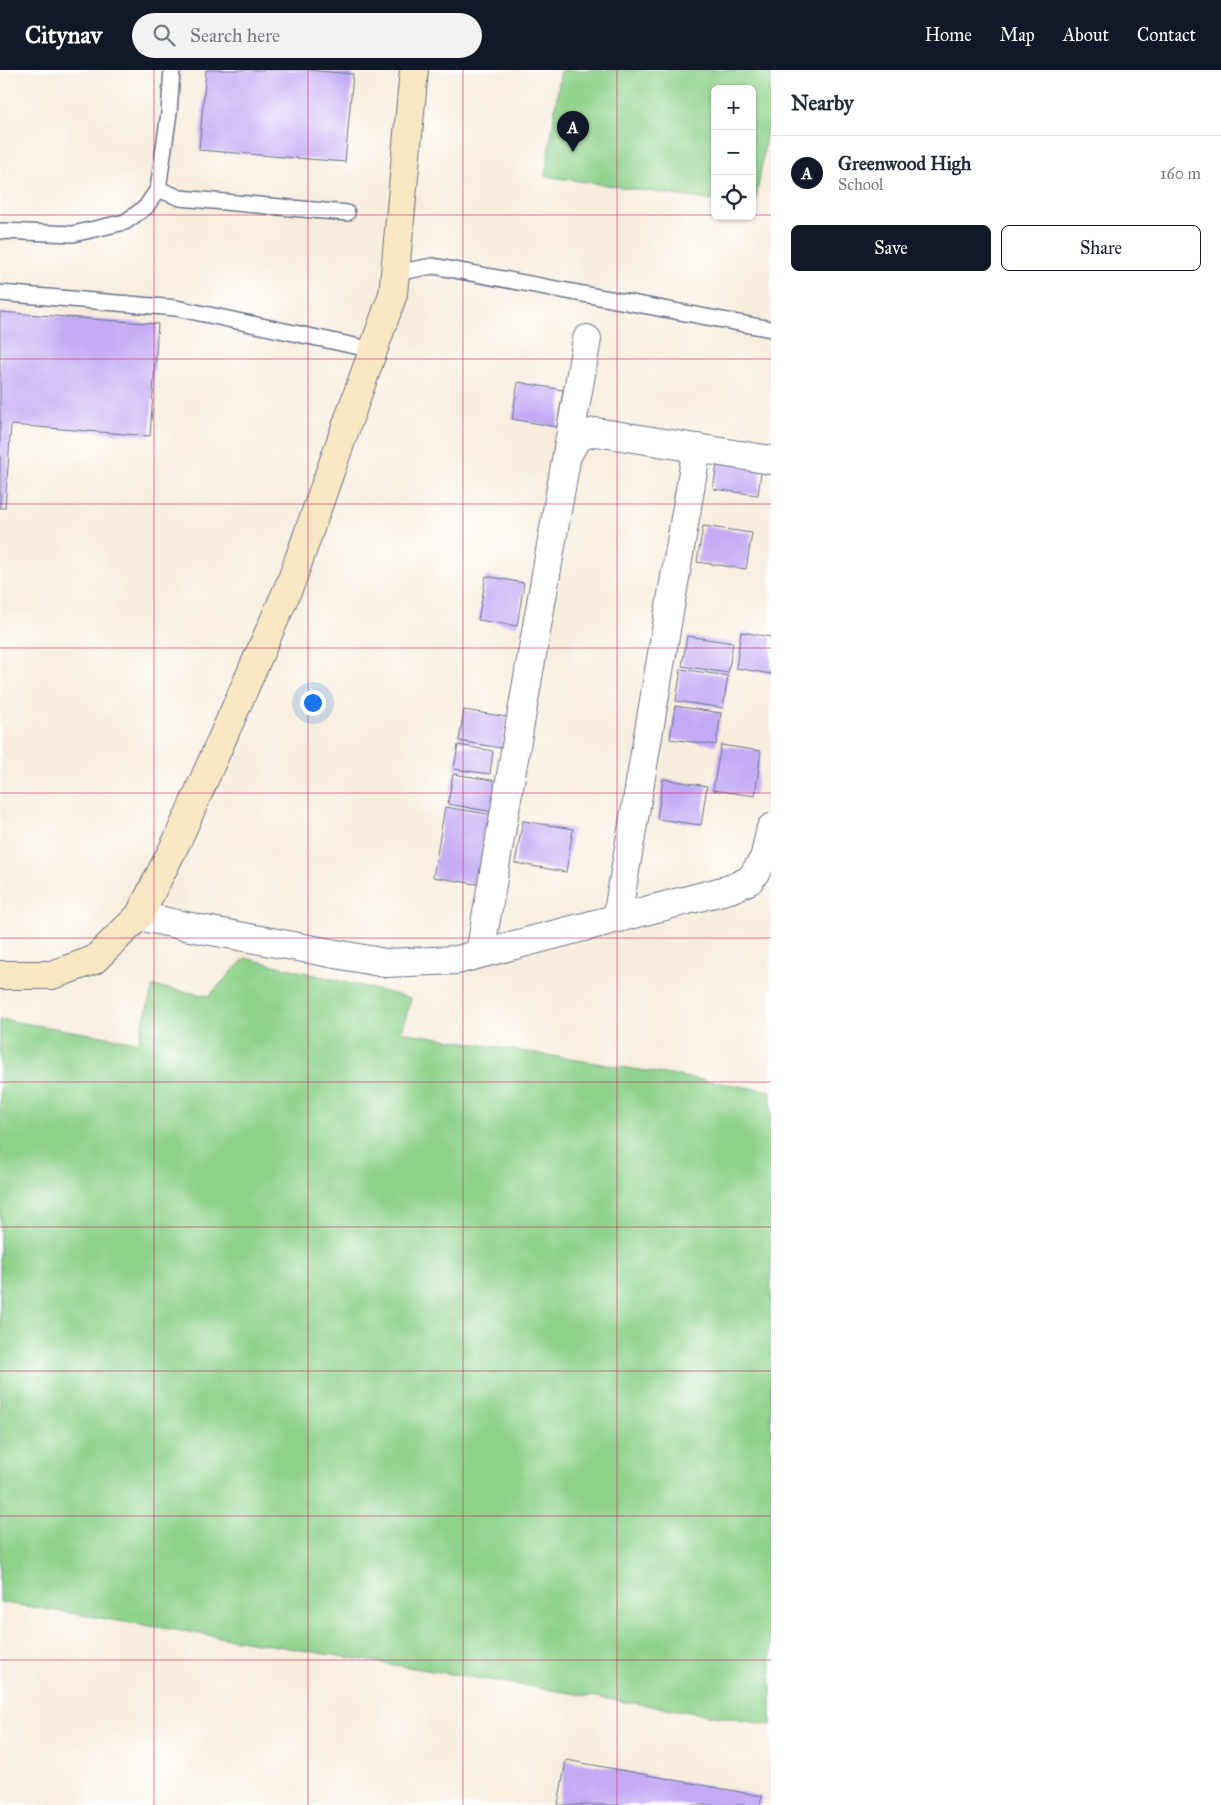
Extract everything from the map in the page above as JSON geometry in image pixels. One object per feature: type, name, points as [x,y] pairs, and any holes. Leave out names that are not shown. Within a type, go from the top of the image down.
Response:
[{"type":"street","points":[[0,975],[52,975],[94,960],[139,916],[178,839],[291,582],[393,294],[414,70]]},
{"type":"street","points":[[480,953],[587,338]]},
{"type":"street","points":[[567,456],[576,439],[596,432],[771,460]]},
{"type":"street","points":[[617,918],[697,448]]},
{"type":"street","points":[[139,916],[385,963],[457,960],[730,888],[750,880],[764,859],[771,828]]},
{"type":"lane","points":[[0,231],[72,234],[125,222],[146,207],[158,189],[169,113],[172,70]]},
{"type":"lane","points":[[158,189],[180,198],[347,213]]},
{"type":"lane","points":[[395,272],[433,266],[771,329]]},
{"type":"lane","points":[[0,293],[176,308],[374,350]]},
{"type":"green space","points":[[561,70],[771,70],[771,105],[756,201],[756,85],[711,85],[711,200],[545,176]]},
{"type":"green space","points":[[245,958],[411,998],[402,1032],[771,1091],[771,1725],[0,1602],[0,1019],[138,1042],[153,986],[209,996]]},
{"type":"building","points":[[206,70],[308,70],[353,74],[345,162],[199,150]]},
{"type":"building","points":[[0,312],[158,324],[150,436],[11,425],[5,508],[0,508]]},
{"type":"building","points":[[518,382],[563,390],[557,427],[512,419]]},
{"type":"building","points":[[718,459],[762,466],[758,495],[713,489]]},
{"type":"building","points":[[703,526],[752,533],[746,569],[697,562]]},
{"type":"building","points":[[486,576],[524,583],[517,626],[478,620]]},
{"type":"building","points":[[741,632],[771,637],[771,674],[736,668]]},
{"type":"building","points":[[687,636],[733,643],[728,673],[682,666]]},
{"type":"building","points":[[681,669],[728,676],[723,708],[676,701]]},
{"type":"building","points":[[675,706],[721,713],[716,745],[670,739]]},
{"type":"building","points":[[464,710],[507,717],[501,748],[459,741]]},
{"type":"building","points":[[458,745],[493,751],[490,774],[454,769]]},
{"type":"building","points":[[721,745],[761,751],[755,796],[713,790]]},
{"type":"building","points":[[453,774],[499,781],[493,812],[448,804]]},
{"type":"building","points":[[663,779],[707,786],[701,825],[657,819]]},
{"type":"building","points":[[445,807],[493,815],[482,885],[433,877]]},
{"type":"building","points":[[523,821],[573,829],[566,872],[515,863]]},
{"type":"building","points":[[566,1760],[762,1796],[760,1805],[558,1805]]},
{"type":"place","name":"Greenwood High","points":[[573,152]]}]
